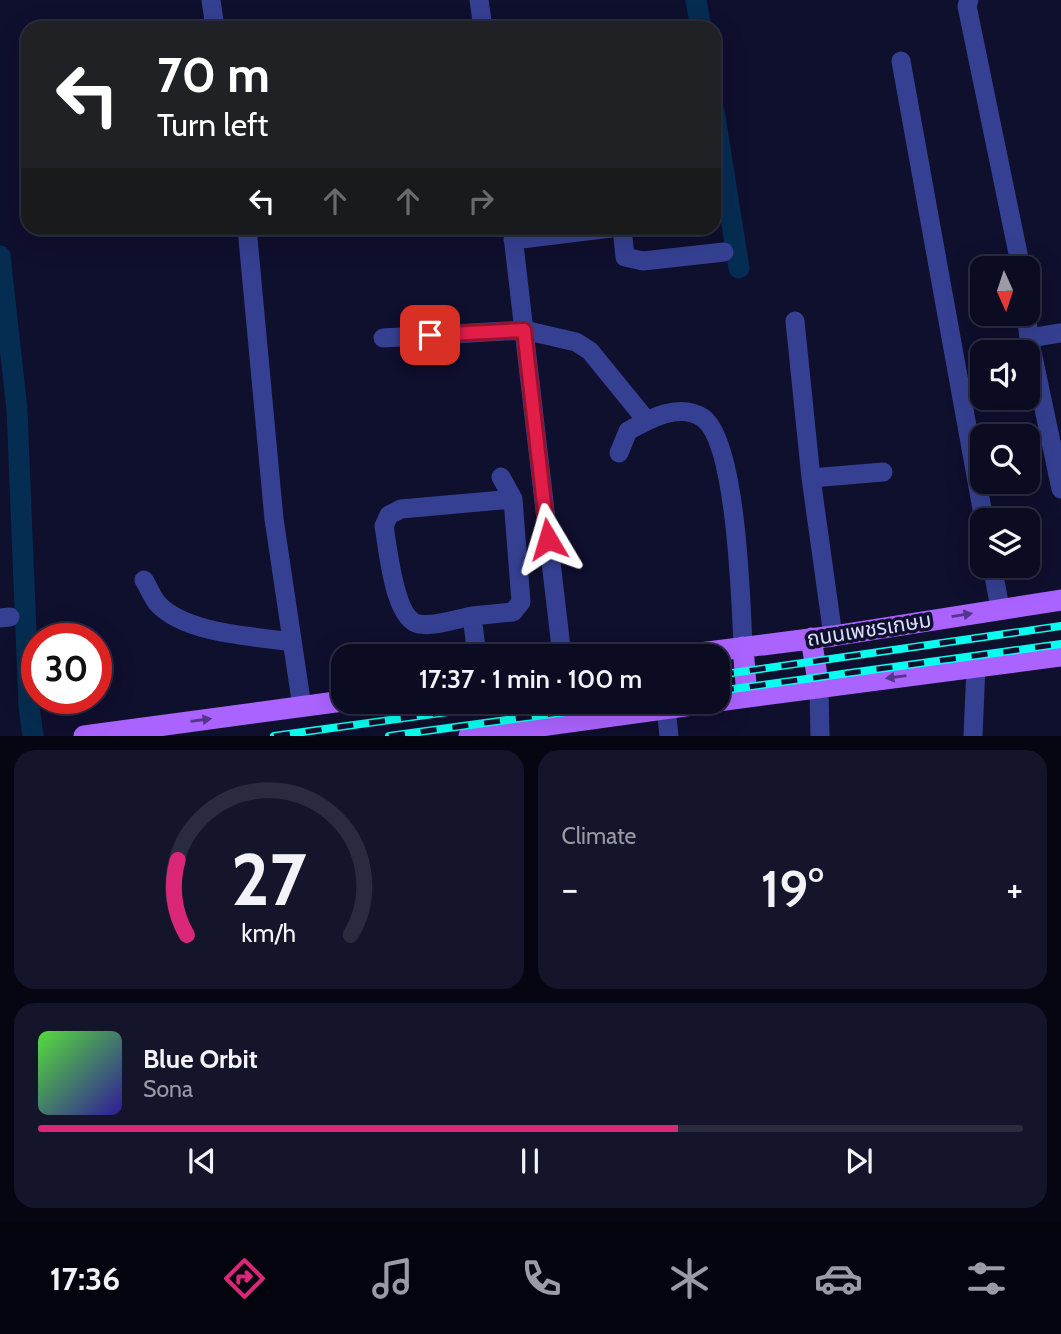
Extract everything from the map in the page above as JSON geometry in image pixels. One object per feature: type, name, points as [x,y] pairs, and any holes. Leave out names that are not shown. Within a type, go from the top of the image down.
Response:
[{"type":"main road","name":"ถนนเพชรเกษม","points":[[730,649],[833,636],[1061,600]]},
{"type":"main road","points":[[811,638],[819,688]]},
{"type":"main road","points":[[743,647],[747,697]]},
{"type":"main road","points":[[730,699],[1061,656]]},
{"type":"main road","points":[[85,736],[331,703]]},
{"type":"main road","points":[[471,735],[623,714]]},
{"type":"street","points":[[211,0],[214,21]]},
{"type":"street","points":[[479,0],[482,21]]},
{"type":"street","points":[[964,2],[1018,256]]},
{"type":"street","points":[[901,61],[982,508]]},
{"type":"street","points":[[248,235],[274,519],[302,707]]},
{"type":"street","points":[[513,235],[561,644]]},
{"type":"street","points":[[623,235],[625,257],[643,261],[724,252]]},
{"type":"street","points":[[795,321],[811,478],[833,636]]},
{"type":"street","points":[[1028,326],[1061,489]]},
{"type":"street","points":[[383,338],[524,330],[576,342],[590,351],[647,421]]},
{"type":"street","points":[[1029,338],[1061,333]]},
{"type":"street","points":[[619,453],[628,431],[665,412],[702,417],[713,429],[731,498],[743,647]]},
{"type":"street","points":[[811,478],[883,472]]},
{"type":"street","points":[[500,477],[513,499],[521,602],[513,612],[432,624],[418,624],[405,616],[398,601],[384,526],[388,515],[401,509],[513,499]]},
{"type":"street","points":[[994,578],[1000,608]]},
{"type":"street","points":[[144,580],[156,602],[169,613],[202,627],[292,642]]},
{"type":"street","points":[[472,616],[476,644]]},
{"type":"street","points":[[973,736],[976,666]]},
{"type":"street","points":[[819,688],[820,736]]},
{"type":"street","points":[[667,714],[669,736]]},
{"type":"waterway","points":[[696,0],[700,21]]},
{"type":"waterway","points":[[721,155],[739,268]]},
{"type":"waterway","points":[[0,256],[17,410],[29,706],[33,736]]},
{"type":"railway","points":[[730,673],[1061,626]]},
{"type":"railway","points":[[730,689],[1061,644]]},
{"type":"railway","points":[[274,736],[434,714]]},
{"type":"railway","points":[[389,736],[551,714]]},
{"type":"route","points":[[430,335],[524,330],[548,539]]}]
